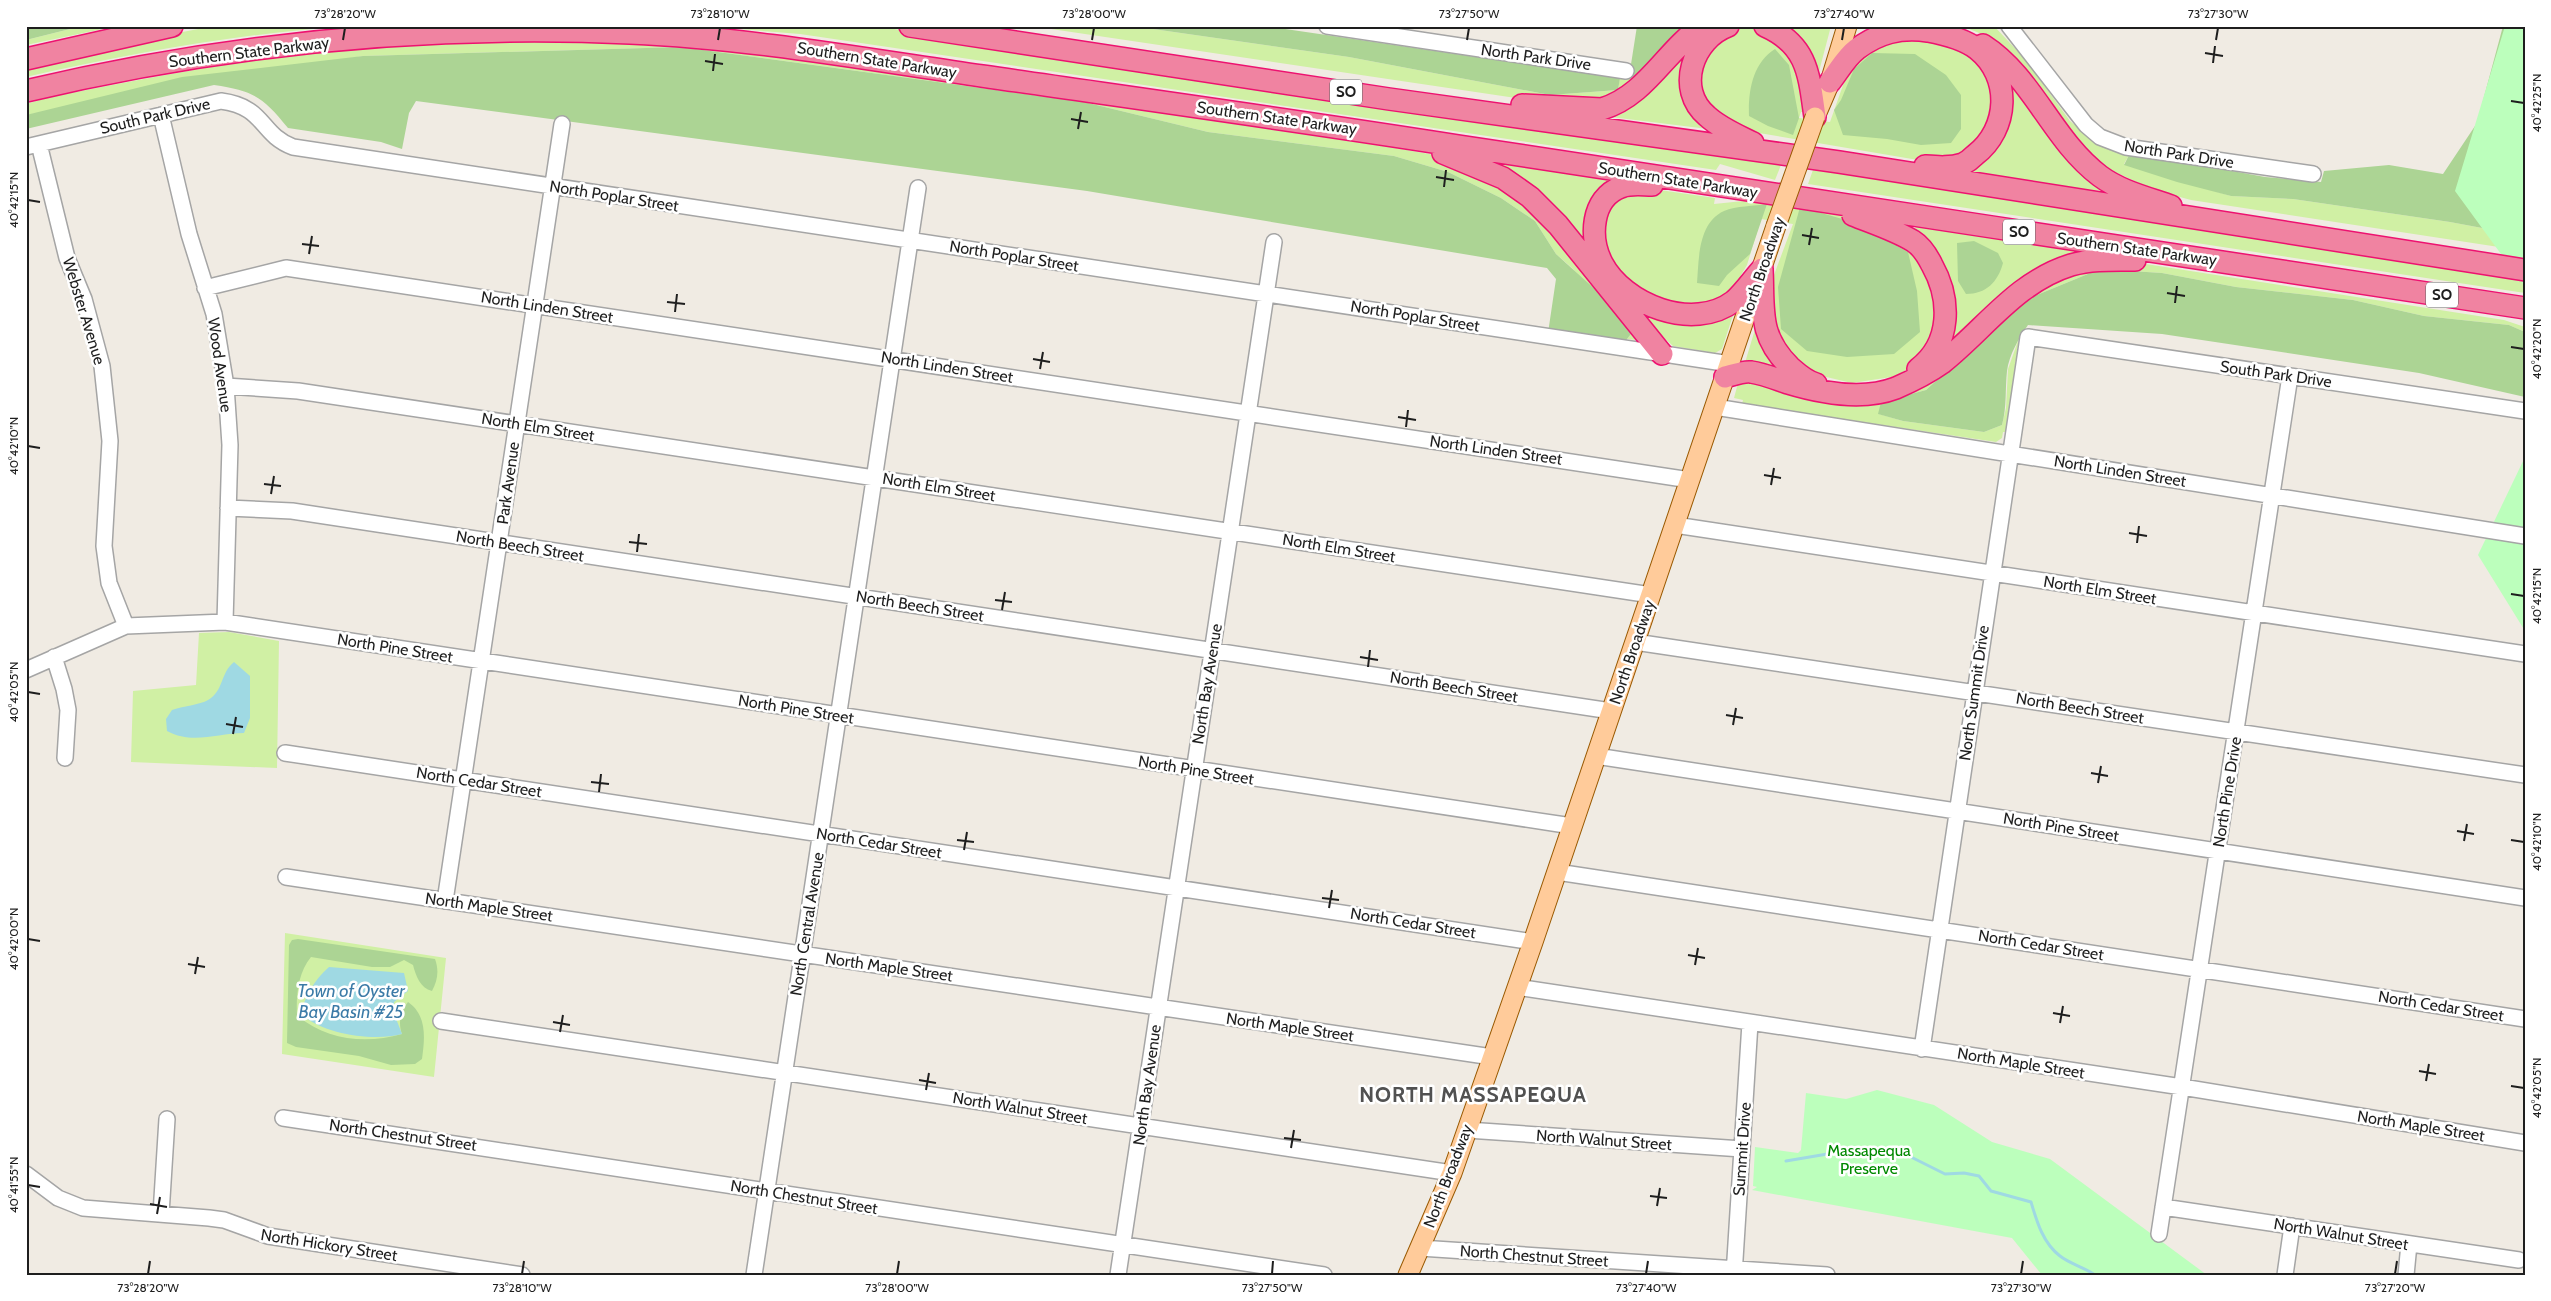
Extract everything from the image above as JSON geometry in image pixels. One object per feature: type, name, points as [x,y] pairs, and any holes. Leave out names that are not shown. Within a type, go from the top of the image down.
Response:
[{"type":"highway","points":[[26,59],[172,26]]},
{"type":"highway","name":"SO","points":[[910,26],[1389,98],[1838,162],[2226,225],[2525,270]]},
{"type":"highway","points":[[1389,98],[1602,108],[1627,98],[1646,83],[1673,50],[1702,26]]},
{"type":"highway","points":[[1728,26],[1718,30],[1705,40],[1694,59],[1690,69],[1692,90],[1696,101],[1705,115],[1729,132],[1781,154]]},
{"type":"highway","points":[[1764,26],[1782,34],[1801,55],[1809,76],[1815,117]]},
{"type":"highway","points":[[1947,26],[1966,34],[1998,55],[2008,65],[2063,139],[2101,177],[2145,197],[2226,225]]},
{"type":"highway","points":[[1830,82],[1854,51],[1874,37],[1899,29],[1921,30],[1942,34],[1978,50],[1992,68],[2002,96],[2000,124],[1988,144],[1965,163],[1946,167],[1838,162]]},
{"type":"highway","name":"Southern State Parkway","points":[[26,91],[172,61],[291,44],[457,32],[632,33],[756,42],[1393,135],[1824,203],[2525,308]]},
{"type":"highway","points":[[1393,135],[1468,162],[1503,178],[1530,197],[1558,225],[1662,354]]},
{"type":"highway","points":[[1754,192],[1637,184],[1621,187],[1605,199],[1599,208],[1594,221],[1594,239],[1602,263],[1613,278],[1652,306],[1670,313],[1701,315],[1718,309],[1734,300],[1762,269]]},
{"type":"highway","points":[[1762,269],[1765,329],[1768,340],[1780,356],[1801,377],[1827,387],[1870,389],[1906,378],[1922,366],[1932,355],[1944,333],[1946,314],[1945,298],[1939,277],[1928,257],[1915,241],[1824,203]]},
{"type":"highway","points":[[1727,370],[1749,372],[1840,394],[1875,393],[1893,389],[1917,378],[1942,362],[2005,303],[2056,271],[2080,263],[2107,260],[2214,261]]},
{"type":"highway","points":[[2487,264],[2525,264]]},
{"type":"highway","points":[[2360,282],[2449,304],[2525,317]]},
{"type":"main road","name":"North Broadway","points":[[1408,1275],[1452,1172],[1533,942],[1776,226],[1815,117],[1830,82],[1847,26]]},
{"type":"street","name":"North Park Drive","points":[[1327,26],[1626,71]]},
{"type":"street","name":"North Park Drive","points":[[2009,26],[2081,118],[2100,137],[2126,147],[2313,174]]},
{"type":"street","name":"South Park Drive","points":[[32,145],[208,102],[235,103],[251,110],[281,143],[299,148]]},
{"type":"street","name":"Wood Avenue","points":[[161,115],[189,234],[218,332],[226,386],[230,445],[225,622]]},
{"type":"street","name":"Park Avenue","points":[[445,901],[562,124]]},
{"type":"street","name":"Webster Avenue","points":[[32,145],[67,258],[84,299],[102,366],[110,441],[104,546],[109,584],[126,626]]},
{"type":"street","name":"North Poplar Street","points":[[299,148],[1662,354],[1727,370]]},
{"type":"street","name":"North Central Avenue","points":[[754,1275],[918,188]]},
{"type":"street","name":"North Bay Avenue","points":[[1118,1275],[1274,242]]},
{"type":"street","name":"North Linden Street","points":[[205,288],[286,268],[1690,480]]},
{"type":"street","name":"South Park Drive","points":[[2028,337],[2525,411]]},
{"type":"street","name":"North Summit Drive","points":[[1922,1049],[1938,930],[2028,337]]},
{"type":"street","name":"North Pine Drive","points":[[2159,1234],[2290,376]]},
{"type":"street","name":"North Elm Street","points":[[226,386],[298,391],[1651,595]]},
{"type":"street","name":"North Linden Street","points":[[1715,407],[2272,494],[2525,536]]},
{"type":"street","name":"North Beech Street","points":[[228,508],[292,511],[1612,711]]},
{"type":"street","name":"North Elm Street","points":[[1675,526],[2525,654]]},
{"type":"street","name":"North Pine Street","points":[[26,670],[126,626],[225,622],[1572,826]]},
{"type":"street","name":"North Beech Street","points":[[1635,642],[2525,775]]},
{"type":"street","points":[[54,657],[68,710],[65,758]]},
{"type":"street","name":"North Cedar Street","points":[[285,753],[1533,942]]},
{"type":"street","name":"North Pine Street","points":[[1596,756],[2525,898]]},
{"type":"street","name":"North Cedar Street","points":[[1557,872],[2525,1019]]},
{"type":"street","name":"North Maple Street","points":[[286,877],[1492,1057]]},
{"type":"street","name":"North Maple Street","points":[[1517,987],[2525,1142]]},
{"type":"street","name":"North Walnut Street","points":[[441,1020],[1452,1172]]},
{"type":"street","name":"Summit Drive","points":[[1734,1272],[1750,1023]]},
{"type":"street","name":"North Chestnut Street","points":[[283,1118],[1324,1275]]},
{"type":"street","points":[[161,1214],[167,1119]]},
{"type":"street","name":"North Walnut Street","points":[[1466,1130],[1742,1149]]},
{"type":"street","name":"North Hickory Street","points":[[26,1174],[58,1198],[83,1208],[224,1220],[268,1236],[522,1275]]},
{"type":"street","name":"North Walnut Street","points":[[2163,1207],[2518,1260]]},
{"type":"street","points":[[2285,1275],[2292,1226]]},
{"type":"street","points":[[2406,1275],[2409,1244]]},
{"type":"street","name":"North Chestnut Street","points":[[1420,1248],[1734,1272],[1827,1275]]},
{"type":"green space","points":[[26,26],[82,26],[26,40]]},
{"type":"green space","points":[[82,26],[117,26],[26,45],[26,40]]},
{"type":"green space","points":[[214,26],[351,26],[310,29],[187,45],[26,77],[26,67],[130,42]]},
{"type":"green space","points":[[702,26],[875,26],[1781,165],[1775,180],[1720,164],[1716,170],[800,34]]},
{"type":"green space","points":[[1031,26],[1132,26],[1349,57],[1550,95],[1618,90],[1620,76],[1645,76],[1618,98],[1556,104]]},
{"type":"green space","points":[[1132,26],[1265,26],[1620,78],[1618,90],[1550,95],[1349,57]]},
{"type":"green space","points":[[1637,26],[1692,26],[1645,76],[1629,77]]},
{"type":"green space","points":[[1744,26],[1772,32],[1798,55],[1804,112],[1801,112],[1799,118],[1830,122],[1848,71],[1882,40],[1917,36],[1957,46],[1987,67],[1999,96],[1975,150],[1950,159],[1918,160],[1741,130],[1702,99],[1696,74],[1718,34]]},
{"type":"green space","points":[[1781,26],[1831,26],[1816,83]]},
{"type":"green space","points":[[1962,26],[1994,26],[2025,59],[2070,121],[2096,143],[2129,155],[2124,164],[2231,196],[2293,199],[2450,222],[2525,236],[2525,251],[2191,200],[2154,190],[2104,167],[2070,136],[1984,35]]},
{"type":"green space","points":[[2503,26],[2525,26],[2525,236],[2450,222],[2293,199],[2231,196],[2177,182],[2124,165],[2129,155],[2161,158],[2265,177],[2321,182],[2324,171],[2389,165],[2443,174],[2477,123]]},
{"type":"green space","points":[[2505,26],[2525,26],[2525,287],[2455,191]]},
{"type":"green space","points":[[1697,33],[1689,56],[1708,129],[1603,116]]},
{"type":"green space","points":[[592,41],[682,45],[786,56],[1397,148],[1453,159],[1484,172],[1511,189],[1536,210],[1580,258],[1639,337],[1636,340],[1627,339],[1631,334],[1572,268],[1556,254],[1535,221],[1501,198],[1448,172],[1394,156],[1208,132],[1084,102],[681,47],[363,56],[26,115],[26,104],[54,96],[199,69],[309,53],[499,42]]},
{"type":"green space","points":[[681,47],[1084,102],[1208,132],[1394,156],[1448,172],[1501,198],[1535,221],[1556,254],[1619,311],[1631,334],[1623,344],[1548,333],[1556,279],[1547,268],[1087,191],[416,101],[409,113],[402,149],[381,142],[288,128],[272,109],[257,97],[239,90],[214,85],[26,129],[26,115],[182,77],[363,56]]},
{"type":"green space","points":[[1775,49],[1789,65],[1799,118],[1793,135],[1768,126],[1749,116],[1753,78],[1762,62]]},
{"type":"green space","points":[[1872,53],[1915,54],[1946,75],[1961,95],[1961,129],[1951,143],[1921,145],[1887,139],[1843,135],[1834,110],[1841,100],[1854,69]]},
{"type":"green space","points":[[2000,66],[2108,191],[2087,190],[1959,172],[1989,151]]},
{"type":"green space","points":[[1500,164],[1613,179],[1589,232],[1575,240],[1500,169]]},
{"type":"green space","points":[[1814,167],[2525,276],[2525,293],[1808,184]]},
{"type":"green space","points":[[1639,187],[1715,198],[1714,204],[1753,200],[1842,215],[1914,245],[1937,283],[1941,322],[1926,354],[1898,376],[1852,383],[1809,373],[1782,351],[1768,291],[1793,224],[1761,219],[1747,265],[1741,275],[1743,279],[1710,308],[1652,300],[1619,276],[1602,251],[1602,209]]},
{"type":"green space","points":[[1767,204],[1750,254],[1727,275],[1719,286],[1697,283],[1702,242],[1709,224],[1715,217],[1724,211],[1734,208]]},
{"type":"green space","points":[[1800,207],[1853,222],[1908,252],[1917,291],[1920,332],[1894,354],[1847,357],[1807,351],[1781,329],[1778,287]]},
{"type":"green space","points":[[1916,226],[2087,251],[1954,345],[1947,342],[1954,331],[1950,328],[1914,233]]},
{"type":"green space","points":[[1974,241],[1998,253],[2003,263],[1998,276],[1990,286],[1980,292],[1966,294],[1958,281],[1957,243]]},
{"type":"green space","points":[[2133,262],[2504,320],[2525,327],[2525,332],[2509,325],[2424,316],[2353,300],[2236,287],[2162,273],[2100,269],[2025,300],[1926,390],[1881,402],[1906,393],[1928,379],[2006,309],[2048,279],[2079,268],[2100,265]]},
{"type":"green space","points":[[2100,269],[2162,273],[2236,287],[2353,300],[2424,316],[2509,325],[2525,332],[2525,397],[2419,373],[2162,334],[2028,325],[2015,347],[2008,365],[2005,412],[2002,425],[1984,432],[1903,421],[1878,414],[1881,402],[1926,390],[2025,300]]},
{"type":"green space","points":[[1736,306],[1722,349],[1715,353],[1673,346],[1642,317],[1653,312]]},
{"type":"green space","points":[[1756,326],[1781,370],[1744,366]]},
{"type":"green space","points":[[2019,338],[2006,432],[2003,432],[2002,438],[1996,442],[1742,404],[1743,400],[1734,398],[1738,383],[1747,379],[1757,379],[1780,384],[1824,401],[1845,404],[1881,402],[1879,414],[1903,421],[1984,432],[2002,425],[2006,408],[2008,369]]},
{"type":"green space","points":[[2525,457],[2525,631],[2478,555]]},
{"type":"green space","points":[[229,632],[279,641],[277,768],[131,762],[133,691],[196,685],[199,633]]},
{"type":"green space","points":[[285,933],[446,958],[434,1077],[282,1054]]},
{"type":"green space","points":[[298,939],[435,959],[437,975],[432,991],[424,987],[417,977],[413,965],[404,960],[390,967],[372,967],[311,957],[303,970],[298,992],[297,1015],[308,1024],[321,1030],[347,1038],[375,1039],[402,1034],[401,1018],[408,1002],[419,1013],[422,1020],[424,1043],[422,1059],[415,1064],[391,1065],[359,1056],[296,1047],[287,1043],[289,945],[292,940]]},
{"type":"green space","name":"Massapequa Preserve","points":[[1877,1090],[1934,1105],[1992,1142],[2050,1159],[2207,1275],[2042,1275],[2012,1238],[1752,1190],[1757,1187],[1753,1186],[1755,1147],[1798,1153],[1801,1150],[1806,1093],[1846,1099]]},
{"type":"water","points":[[234,662],[250,676],[250,718],[244,733],[196,738],[177,735],[167,731],[166,719],[172,710],[208,700],[217,692],[226,671]]},
{"type":"water","name":"Town of Oyster Bay Basin #25","points":[[329,967],[404,973],[408,991],[394,1002],[395,1016],[402,1034],[377,1037],[348,1034],[321,1026],[300,1013],[312,988]]},
{"type":"waterway","points":[[1786,1161],[1851,1150],[1872,1153],[1901,1152],[1945,1174],[1964,1173],[1979,1176],[1991,1191],[2031,1202],[2041,1232],[2054,1251],[2064,1259],[2095,1275]]},
{"type":"district","name":"NORTH MASSAPEQUA","points":[[1473,1094]]}]
